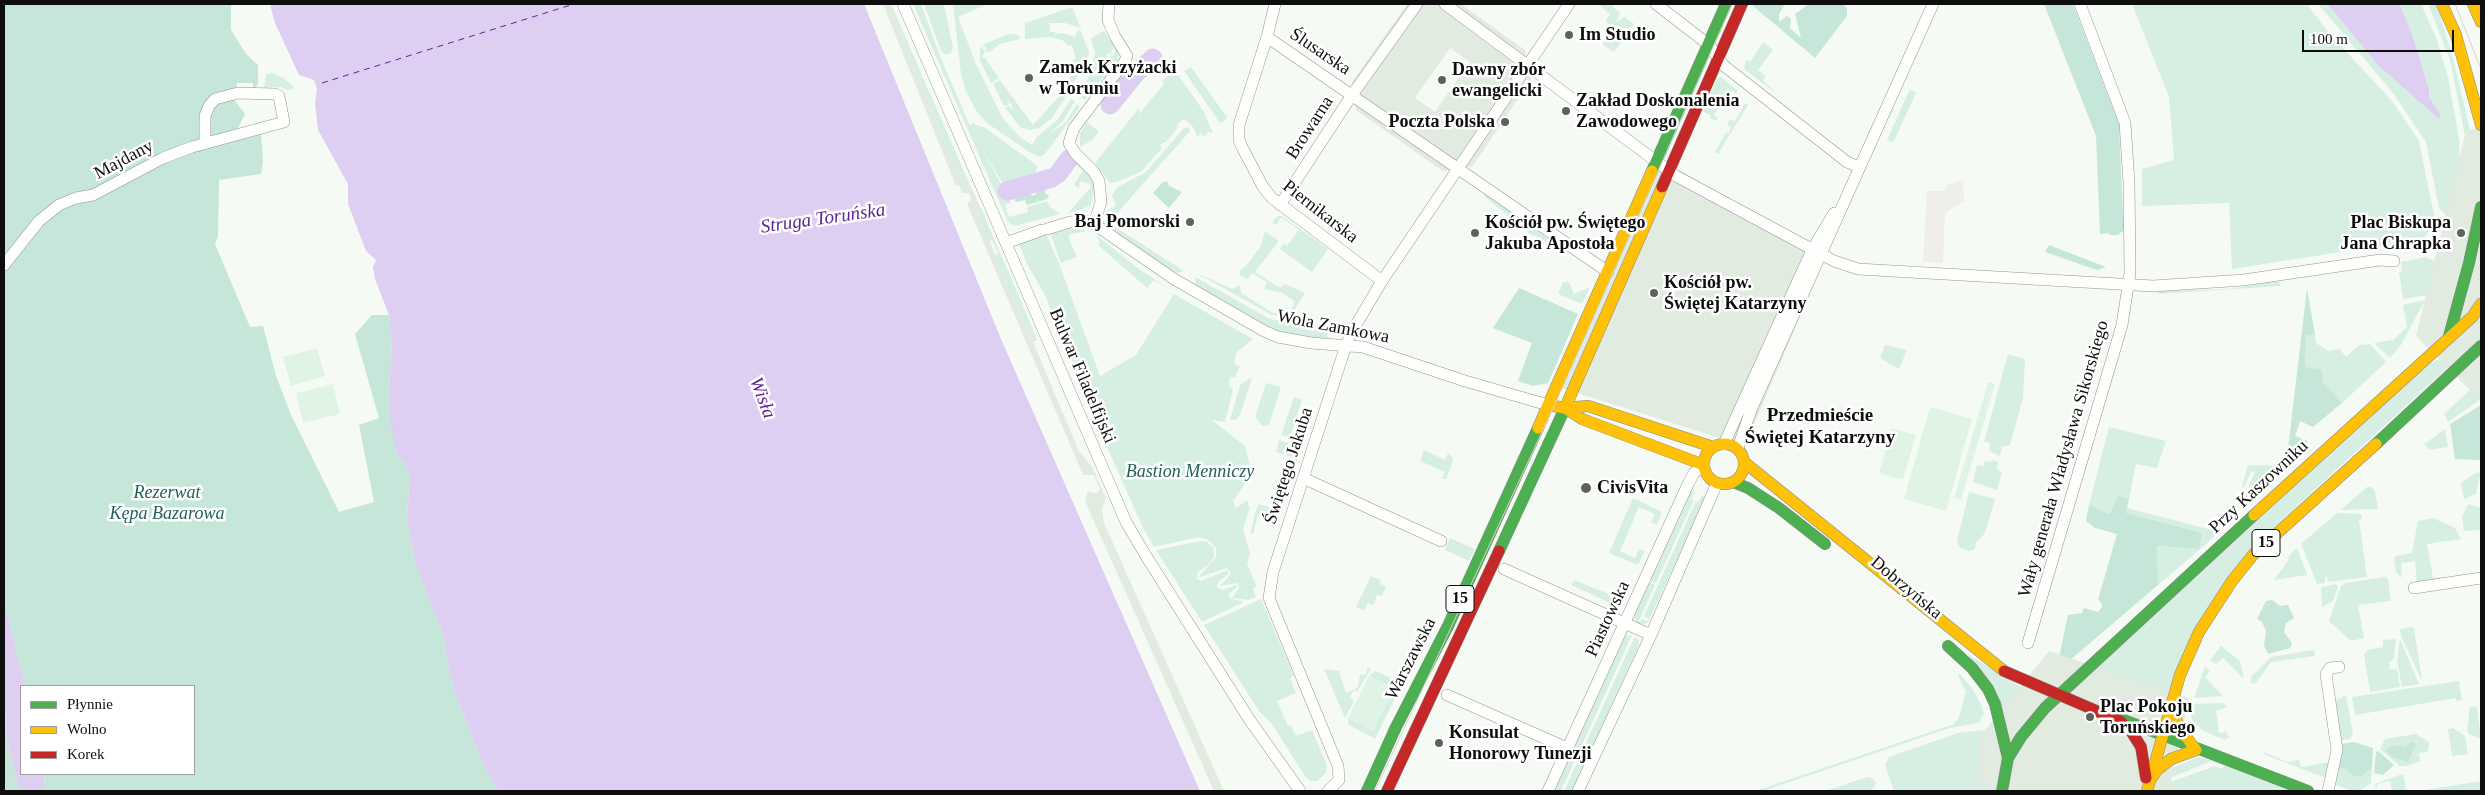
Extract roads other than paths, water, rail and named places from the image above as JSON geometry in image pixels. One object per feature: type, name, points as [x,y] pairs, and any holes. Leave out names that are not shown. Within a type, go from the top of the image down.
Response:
[{"type":"main road","name":"Warszawska","points":[[1367,791],[1396,727],[1448,626],[1608,272],[1726,4]]},
{"type":"main road","name":"Warszawska","points":[[1387,791],[1565,408],[1742,4]]},
{"type":"main road","points":[[2442,4],[2456,35],[2481,125]]},
{"type":"main road","points":[[2473,4],[2481,22]]},
{"type":"main road","points":[[2449,336],[2469,263],[2481,207]]},
{"type":"main road","name":"Przy Kaszowniku","points":[[2060,693],[2472,317],[2481,304]]},
{"type":"main road","name":"15","points":[[2147,788],[2180,675],[2199,632],[2232,581],[2253,555],[2429,396],[2481,346]]},
{"type":"main road","points":[[1573,388],[1588,406]]},
{"type":"main road","points":[[1548,405],[1565,408],[1588,406],[1718,445],[1738,448],[1744,462],[1742,473],[1733,482]]},
{"type":"main road","points":[[1565,408],[1582,419],[1704,465]]},
{"type":"main road","points":[[1718,445],[1708,452],[1704,465],[1708,476],[1717,483],[1733,482],[1748,488],[1779,508],[1831,549]]},
{"type":"main road","name":"Dobrzyńska","points":[[1744,462],[1979,656],[2006,673],[2060,693]]},
{"type":"main road","name":"Dobrzyńska","points":[[1937,637],[1966,662],[1988,690],[1995,704],[2008,758]]},
{"type":"main road","points":[[2002,791],[2008,758],[2032,722],[2060,693],[2112,716],[2162,733],[2196,750],[2308,791]]},
{"type":"main road","points":[[2172,702],[2178,726],[2196,750]]},
{"type":"main road","points":[[2112,716],[2124,724],[2138,741],[2144,756],[2147,788]]},
{"type":"main road","points":[[2147,788],[2157,770],[2165,763],[2181,754],[2196,750]]},
{"type":"street","name":"Bulwar Filadelfijski","points":[[903,4],[1126,522],[1249,719],[1300,791]]},
{"type":"street","points":[[1006,243],[1070,222],[1085,221],[1094,224],[1101,202],[1099,181],[1094,172],[1075,153],[1069,143],[1074,128],[1127,56],[1108,20],[1108,4]]},
{"type":"street","points":[[1267,37],[1274,4]]},
{"type":"street","name":"Browarna","points":[[1280,205],[1352,95],[1417,4]]},
{"type":"street","points":[[1445,4],[1670,170],[1817,252],[1858,269],[2153,286],[2244,280],[2380,260],[2394,261]]},
{"type":"street","name":"Świętego Jakuba","points":[[1328,791],[1339,780],[1338,766],[1269,598],[1273,572],[1346,345],[1382,281],[1569,4]]},
{"type":"street","points":[[1656,4],[1708,45],[1717,59],[1847,162],[1859,167]]},
{"type":"street","points":[[1718,445],[1845,197],[1933,4]]},
{"type":"street","points":[[2080,4],[2124,123],[2129,183],[2129,285]]},
{"type":"street","name":"Ślusarska","points":[[1267,37],[1608,272]]},
{"type":"street","name":"Piernikarska","points":[[1267,37],[1240,118],[1238,137],[1263,187],[1280,205],[1382,281]]},
{"type":"street","name":"Majdany","points":[[4,265],[40,220],[59,204],[93,195],[163,158],[205,143],[284,122],[281,101],[275,94],[226,95],[215,99],[209,106],[204,124],[205,143]]},
{"type":"street","name":"Wola Zamkowa","points":[[1094,224],[1174,279],[1264,331],[1293,341],[1346,345],[1379,351],[1465,381],[1548,405]]},
{"type":"street","points":[[1738,448],[1751,410],[1817,252]]},
{"type":"street","name":"Wały generała Władysława Sikorskiego","points":[[2028,643],[2122,324],[2129,285]]},
{"type":"street","name":"Piastowska","points":[[1548,791],[1688,484],[1694,473],[1704,465]]},
{"type":"street","points":[[1303,478],[1441,541]]},
{"type":"street","points":[[1578,791],[1651,635],[1717,483]]},
{"type":"street","points":[[1504,569],[1651,635]]},
{"type":"street","points":[[2414,588],[2481,578]]},
{"type":"street","points":[[2328,791],[2336,750],[2326,674],[2330,668],[2339,667]]},
{"type":"street","points":[[1447,694],[1568,748]]},
{"type":"water","name":"Wisła","points":[[270,4],[864,4],[1001,339],[1200,791],[498,791],[483,764],[452,684],[443,635],[416,565],[407,519],[410,472],[397,453],[391,427],[389,393],[392,343],[389,315],[375,279],[373,267],[376,260],[366,251],[348,204],[348,184],[318,130],[315,103],[317,89],[314,80],[299,75],[275,23]]},
{"type":"water","points":[[2328,4],[2399,4],[2412,34],[2429,90],[2429,98],[2441,116],[2439,119],[2377,64]]},
{"type":"water","points":[[4,601],[25,685],[20,685],[20,775],[44,775],[45,791],[19,791],[7,738],[4,693]]},
{"type":"waterway","name":"Struga Toruńska","points":[[1110,105],[1136,73],[1153,58]]},
{"type":"waterway","name":"Struga Toruńska","points":[[1058,174],[1069,159]]},
{"type":"waterway","name":"Struga Toruńska","points":[[1007,191],[1052,178]]},
{"type":"tram line","points":[[1375,791],[1554,406],[1732,4]]},
{"type":"tram line","points":[[2455,4],[2481,69]]},
{"type":"place","name":"Im Studio","points":[[1569,35]]},
{"type":"place","name":"Zamek Krzyżacki w Toruniu","points":[[1029,78]]},
{"type":"place","name":"Dawny zbór ewangelicki","points":[[1442,80]]},
{"type":"place","name":"Zakład Doskonalenia Zawodowego","points":[[1566,111]]},
{"type":"place","name":"Poczta Polska","points":[[1505,122]]},
{"type":"place","name":"Baj Pomorski","points":[[1190,222]]},
{"type":"place","name":"Kościół pw. Świętego Jakuba Apostoła","points":[[1475,233]]},
{"type":"place","name":"Plac Biskupa Jana Chrapka","points":[[2461,233]]},
{"type":"place","name":"Kościół pw. Świętej Katarzyny","points":[[1654,293]]},
{"type":"place","name":"CivisVita","points":[[1586,488]]},
{"type":"place","name":"Plac Pokoju Toruńskiego","points":[[2090,717]]},
{"type":"place","name":"Konsulat Honorowy Tunezji","points":[[1439,743]]},
{"type":"district","name":"Przedmieście Świętej Katarzyny","points":[[1820,427]]},
{"type":"park label","name":"Bastion Menniczy","points":[[1190,472]]},
{"type":"park label","name":"Rezerwat Kępa Bazarowa","points":[[167,503]]}]
